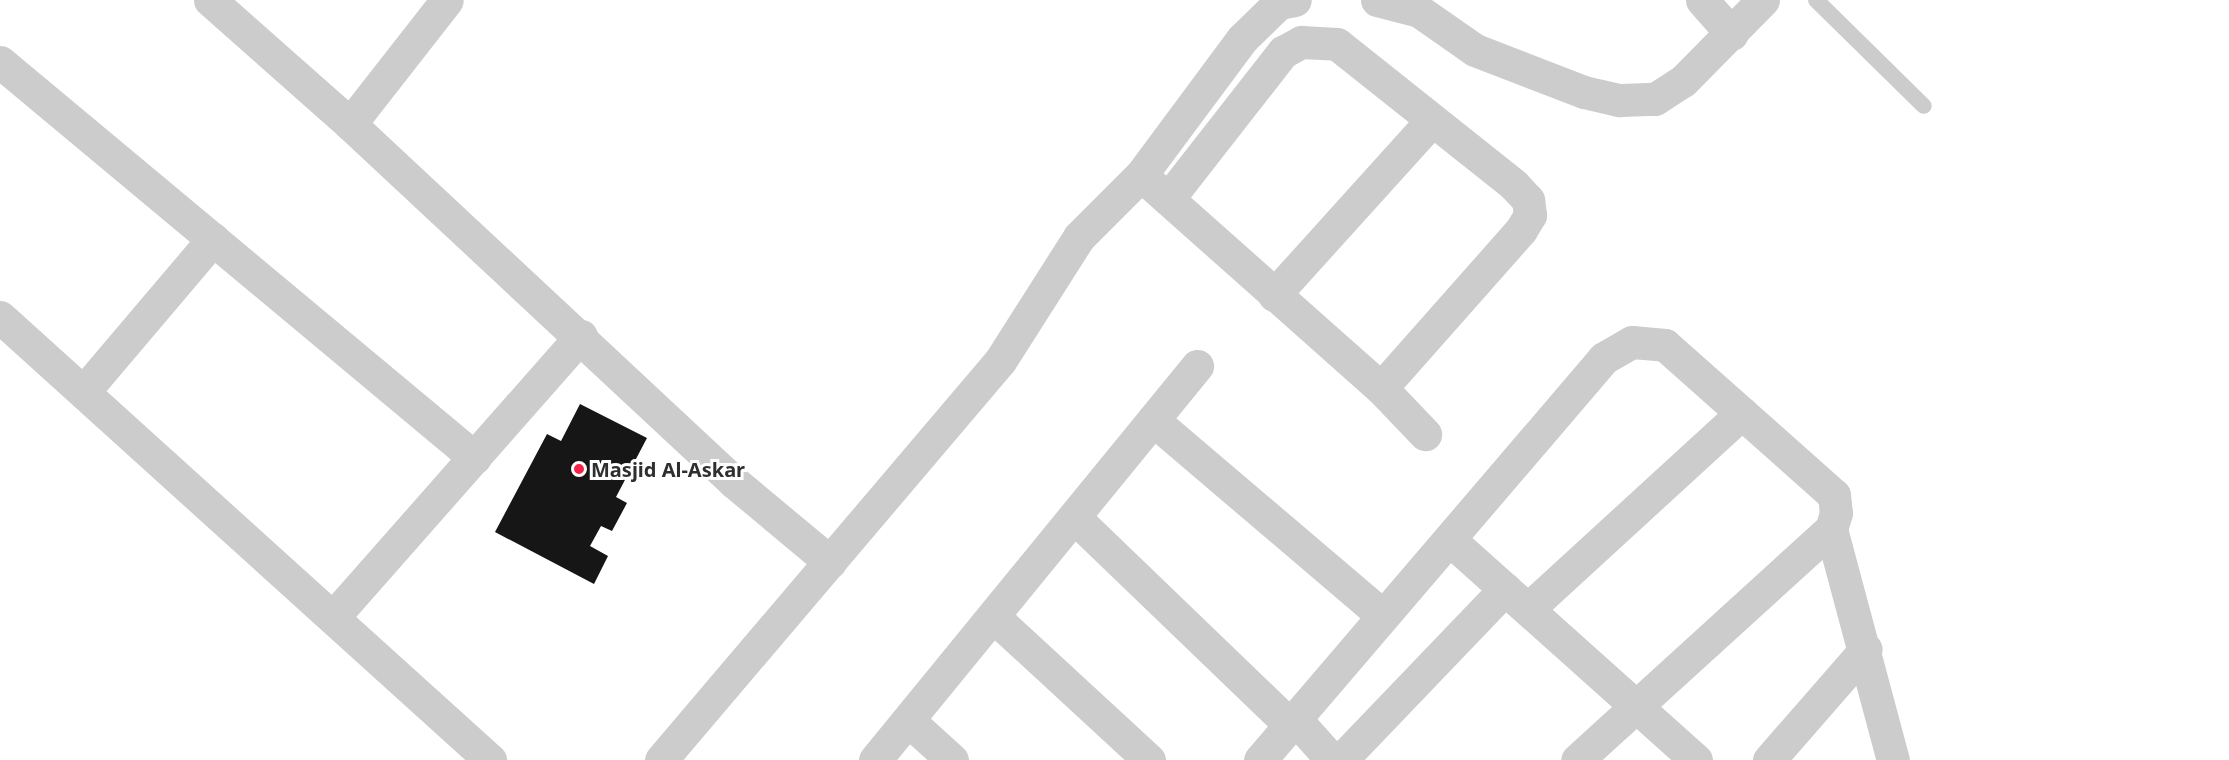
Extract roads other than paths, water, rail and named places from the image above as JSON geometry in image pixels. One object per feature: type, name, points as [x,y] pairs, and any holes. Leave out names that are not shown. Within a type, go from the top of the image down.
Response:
[{"type":"street","points":[[210,0],[350,124],[581,336],[734,482],[830,562]]},
{"type":"street","points":[[350,124],[447,0]]},
{"type":"street","points":[[1377,0],[1419,11],[1475,50],[1584,92],[1620,100],[1655,99],[1683,81],[1732,34],[1763,0]]},
{"type":"street","points":[[1702,0],[1732,34]]},
{"type":"street","points":[[662,760],[1000,361],[1079,237],[1141,175],[1242,39],[1284,1]]},
{"type":"street","points":[[1168,199],[1283,52],[1300,42],[1337,44],[1514,185],[1528,200],[1530,215],[1521,230],[1381,388]]},
{"type":"street","points":[[0,62],[475,458]]},
{"type":"street","points":[[1274,295],[1431,121]]},
{"type":"street","points":[[1141,175],[1381,388],[1425,434]]},
{"type":"street","points":[[85,390],[213,239]]},
{"type":"street","points":[[0,317],[85,390],[335,615],[490,760]]},
{"type":"street","points":[[335,615],[581,336]]},
{"type":"street","points":[[1260,760],[1294,724],[1382,615],[1450,540],[1604,358],[1632,342],[1665,345],[1834,495],[1836,513],[1831,529],[1634,705],[1577,760]]},
{"type":"street","points":[[875,760],[1197,366]]},
{"type":"street","points":[[1341,760],[1516,599],[1742,413]]},
{"type":"street","points":[[1154,420],[1382,615]]},
{"type":"street","points":[[1074,518],[1332,760]]},
{"type":"street","points":[[1831,529],[1866,649],[1893,760]]},
{"type":"street","points":[[1450,540],[1696,760]]},
{"type":"street","points":[[994,616],[1149,760]]},
{"type":"street","points":[[1768,760],[1866,649]]},
{"type":"street","points":[[909,721],[952,760]]},
{"type":"lane","points":[[1816,0],[1924,106]]},
{"type":"place","name":"Masjid Al-Askar","points":[[579,469]]}]
